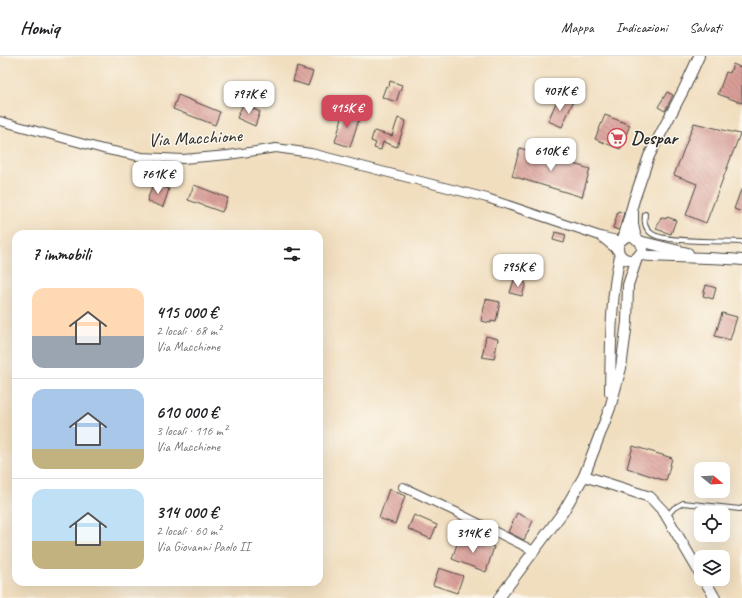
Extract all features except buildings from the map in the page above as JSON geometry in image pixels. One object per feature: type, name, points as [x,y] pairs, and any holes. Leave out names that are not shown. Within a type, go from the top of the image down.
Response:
[{"type":"street","points":[[610,408],[611,333],[614,282],[620,254],[618,246],[622,240],[649,156],[684,89],[699,56]]},
{"type":"street","name":"Via Macchione","points":[[0,121],[142,157],[183,159],[228,155],[276,148],[311,152],[487,198],[600,236],[622,240]]},
{"type":"street","points":[[499,598],[563,512],[584,476],[610,408],[621,368],[627,322],[628,285],[642,248],[633,224],[634,200]]},
{"type":"street","name":"Via Macchione","points":[[600,236],[620,254]]},
{"type":"street","points":[[622,240],[630,237],[710,257]]},
{"type":"street","points":[[620,254],[623,258],[630,260],[638,257],[710,257],[742,260]]},
{"type":"street","points":[[584,476],[650,497],[667,516],[694,563]]},
{"type":"street","points":[[403,487],[534,551]]},
{"type":"street","points":[[708,586],[714,598]]},
{"type":"lane","points":[[645,214],[645,228],[656,237],[742,242]]},
{"type":"lane","points":[[667,516],[674,508],[683,503],[728,509],[742,508]]},
{"type":"place","name":"Despar","points":[[617,138]]}]
